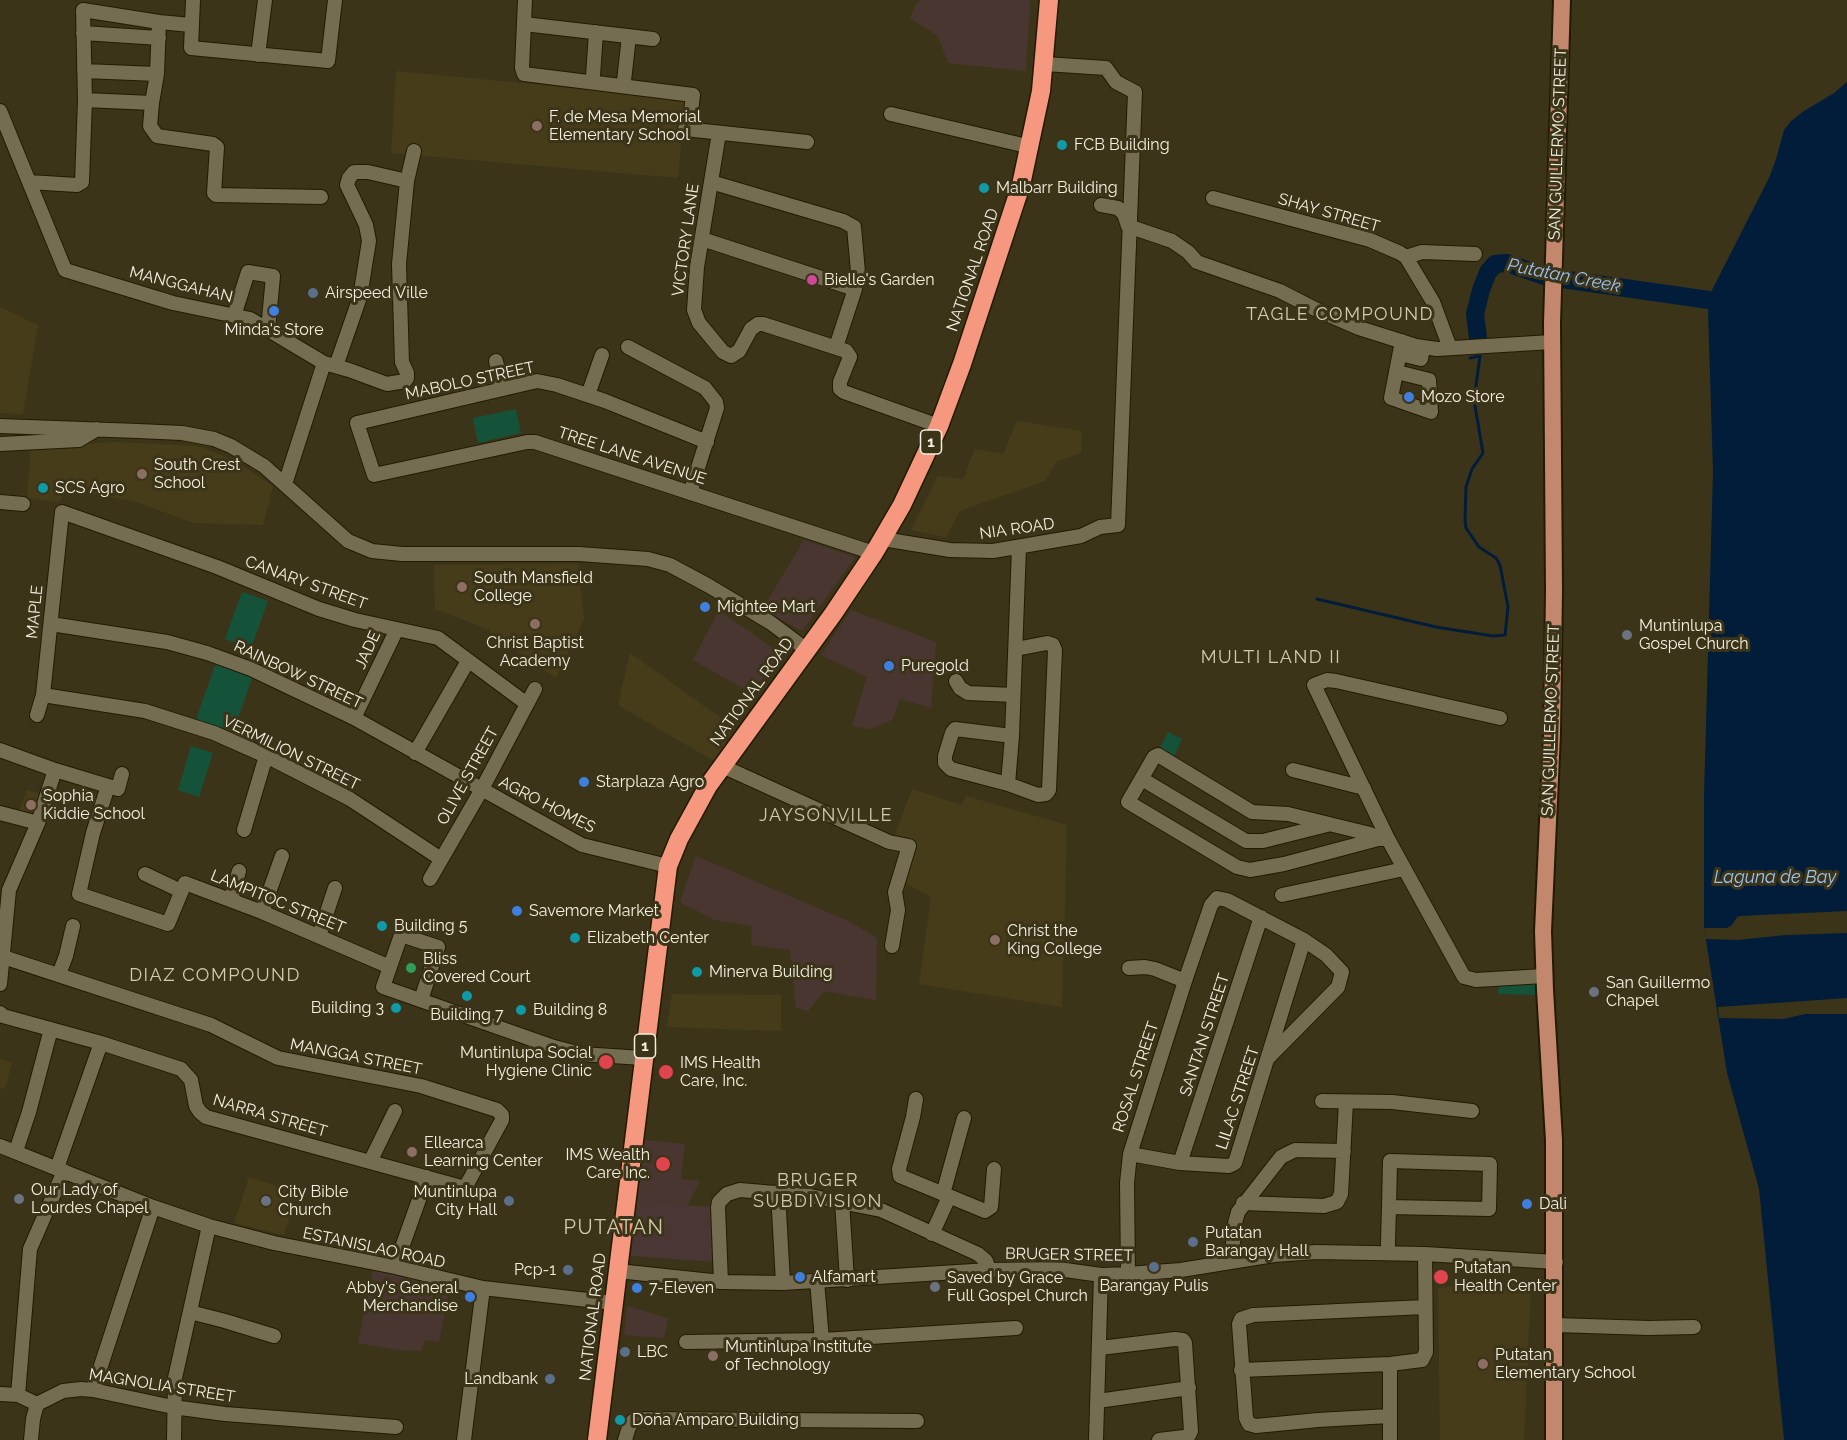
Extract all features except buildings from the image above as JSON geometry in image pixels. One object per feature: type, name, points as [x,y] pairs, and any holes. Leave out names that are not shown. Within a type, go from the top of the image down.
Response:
[{"type":"highway","name":"NATIONAL ROAD","points":[[597,1440],[668,866],[678,839],[708,786],[807,650],[878,546],[902,505],[939,426],[1014,208],[1031,147],[1045,64],[1049,0]]},
{"type":"main road","name":"SAN GUILLERMO STREET","points":[[1554,1440],[1556,1262],[1554,1140],[1543,931],[1552,734],[1553,266],[1562,0]]},
{"type":"street","points":[[193,0],[191,48],[328,61],[335,0]]},
{"type":"street","points":[[258,55],[265,0]]},
{"type":"street","points":[[525,0],[522,68],[524,74],[693,95],[687,129],[807,142]]},
{"type":"street","points":[[29,182],[77,185],[82,182],[85,100],[83,9],[191,25]]},
{"type":"street","points":[[159,22],[157,74],[150,126],[157,136],[213,144],[217,147],[214,193],[216,195],[321,197]]},
{"type":"street","points":[[524,24],[653,39]]},
{"type":"street","points":[[593,76],[596,32]]},
{"type":"street","points":[[83,33],[159,38]]},
{"type":"street","points":[[624,81],[629,36]]},
{"type":"street","points":[[1045,64],[1106,68],[1116,81],[1135,92],[1128,226]]},
{"type":"street","points":[[84,71],[157,74]]},
{"type":"street","points":[[85,100],[152,103]]},
{"type":"street","name":"MANGGAHAN","points":[[0,111],[65,270],[173,303],[250,319],[330,365],[387,384],[405,381],[407,378],[402,362],[399,264],[407,181]]},
{"type":"street","points":[[891,114],[1031,147]]},
{"type":"street","name":"VICTORY LANE","points":[[719,133],[697,267],[694,310],[699,323],[723,352],[731,356],[739,351],[751,329],[758,324],[836,348]]},
{"type":"street","points":[[285,484],[330,365],[360,297],[369,241],[366,225],[347,185],[349,178],[354,172],[368,172],[407,181],[414,151]]},
{"type":"street","points":[[711,182],[849,223],[854,227],[858,272],[855,289],[836,348],[850,354],[840,382],[840,389],[939,426]]},
{"type":"street","name":"SHAY STREET","points":[[1213,198],[1370,240],[1406,257]]},
{"type":"street","points":[[1101,206],[1121,210],[1128,226]]},
{"type":"street","points":[[1128,226],[1172,241],[1188,252],[1197,262],[1280,291],[1320,312],[1401,348],[1450,348],[1552,342]]},
{"type":"street","name":"NIA ROAD","points":[[878,546],[970,551],[1019,547],[1081,536],[1100,527],[1118,525],[1128,226]]},
{"type":"street","points":[[702,239],[855,289]]},
{"type":"street","points":[[1450,348],[1433,302],[1406,257],[1422,252],[1475,254]]},
{"type":"street","points":[[234,316],[248,272],[273,276],[268,330]]},
{"type":"street","points":[[628,347],[710,392],[717,402],[690,493]]},
{"type":"street","points":[[1396,372],[1401,348]]},
{"type":"street","points":[[588,395],[602,356]]},
{"type":"street","points":[[496,361],[502,389]]},
{"type":"street","name":"MABOLO STREET","points":[[374,475],[357,423],[537,381],[588,395],[707,442]]},
{"type":"street","points":[[0,426],[182,433],[213,439],[246,454],[285,484],[348,541],[372,551],[402,554],[623,556],[670,565],[771,623],[807,650]]},
{"type":"street","points":[[0,444],[79,440],[98,429]]},
{"type":"street","name":"TREE LANE AVENUE","points":[[374,475],[535,442],[690,493],[878,546]]},
{"type":"street","points":[[0,501],[23,504]]},
{"type":"street","name":"MAPLE","points":[[37,715],[43,695],[62,512]]},
{"type":"street","name":"CANARY STREET","points":[[62,512],[217,567],[319,609],[355,620],[438,638],[527,704]]},
{"type":"street","points":[[1008,784],[1019,547]]},
{"type":"street","name":"RAINBOW STREET","points":[[51,624],[167,642],[207,652],[251,669],[354,718],[482,789]]},
{"type":"street","name":"JADE","points":[[354,718],[397,629]]},
{"type":"street","points":[[1012,736],[955,729],[945,756],[945,764],[951,769],[1008,784],[1038,795],[1046,794],[1049,790],[1055,650],[1053,645],[1047,643],[1016,649]]},
{"type":"street","points":[[415,753],[468,662]]},
{"type":"street","points":[[1500,718],[1336,681],[1328,680],[1314,685],[1364,788],[1383,839],[1404,869],[1464,977],[1476,980],[1544,976]]},
{"type":"street","points":[[956,681],[960,688],[968,693],[1013,695]]},
{"type":"street","name":"OLIVE STREET","points":[[430,879],[482,789],[535,689]]},
{"type":"street","name":"VERMILION STREET","points":[[43,695],[145,711],[214,733],[266,756],[350,799],[441,860]]},
{"type":"street","points":[[0,750],[118,789],[122,774]]},
{"type":"street","points":[[1158,755],[1252,813],[1282,812],[1383,839],[1265,869],[1244,869],[1128,804],[1154,757],[1158,755]]},
{"type":"street","points":[[244,830],[266,756]]},
{"type":"street","points":[[722,766],[889,842],[909,846],[895,892],[898,910],[892,946]]},
{"type":"street","points":[[0,984],[4,888],[38,823],[55,770]]},
{"type":"street","points":[[1293,770],[1364,788]]},
{"type":"street","points":[[1142,779],[1250,842],[1330,825]]},
{"type":"street","points":[[108,786],[93,833],[79,894],[168,924],[181,891],[145,874]]},
{"type":"street","name":"AGRO HOMES","points":[[482,789],[582,845],[668,866]]},
{"type":"street","points":[[0,813],[38,823]]},
{"type":"street","points":[[262,912],[282,856]]},
{"type":"street","points":[[1282,895],[1404,869]]},
{"type":"street","points":[[231,899],[239,871]]},
{"type":"street","name":"LAMPITOC STREET","points":[[181,891],[185,883],[231,899],[390,967]]},
{"type":"street","points":[[319,936],[335,888]]},
{"type":"street","name":"ROSAL STREET","points":[[1128,1274],[1127,1183],[1130,1154],[1211,905],[1217,898],[1227,900],[1261,916]]},
{"type":"street","points":[[1261,916],[1326,955],[1342,972],[1338,987],[1268,1059]]},
{"type":"street","name":"SANTAN STREET","points":[[1180,1163],[1261,916]]},
{"type":"street","points":[[59,974],[73,927]]},
{"type":"street","points":[[421,1000],[438,947],[401,935],[383,987],[541,1043],[581,1054],[644,1054]]},
{"type":"street","name":"LILAC STREET","points":[[1130,1154],[1180,1163],[1232,1166],[1235,1163],[1304,940]]},
{"type":"street","name":"MANGGA STREET","points":[[2,956],[212,1025],[278,1058],[421,1086],[497,1110],[502,1115],[502,1120],[465,1188]]},
{"type":"street","points":[[1129,968],[1155,969],[1185,981]]},
{"type":"street","name":"NARRA STREET","points":[[1,1017],[101,1043],[181,1069],[191,1080],[196,1106],[206,1117],[465,1188]]},
{"type":"street","points":[[16,1151],[51,1029]]},
{"type":"street","points":[[18,1395],[30,1249],[60,1169],[101,1043]]},
{"type":"street","points":[[916,1099],[899,1175],[902,1178],[982,1210],[991,1207],[994,1169]]},
{"type":"street","points":[[1322,1101],[1392,1102],[1428,1108],[1472,1111]]},
{"type":"street","points":[[1243,1203],[1332,1205],[1337,1202],[1341,1194],[1346,1102]]},
{"type":"street","points":[[370,1162],[394,1111]]},
{"type":"street","points":[[933,1234],[946,1195],[964,1118]]},
{"type":"street","name":"ESTANISLAO ROAD","points":[[0,1146],[153,1207],[274,1244],[395,1267],[483,1288],[614,1303]]},
{"type":"street","points":[[1232,1261],[1235,1219],[1243,1203],[1285,1154],[1295,1150],[1344,1151]]},
{"type":"street","points":[[1388,1252],[1390,1161],[1490,1164],[1489,1209],[1389,1207]]},
{"type":"street","points":[[395,1267],[427,1177]]},
{"type":"street","points":[[721,1282],[719,1202],[727,1194],[747,1190],[842,1201],[881,1210],[978,1254],[986,1261],[989,1270]]},
{"type":"street","points":[[778,1192],[783,1283]]},
{"type":"street","points":[[842,1201],[847,1280]]},
{"type":"street","points":[[93,1390],[153,1207]]},
{"type":"street","points":[[174,1440],[175,1378],[209,1226]]},
{"type":"street","name":"BRUGER STREET","points":[[618,1271],[721,1282],[783,1283],[989,1270],[1058,1269],[1101,1281],[1128,1274],[1316,1252],[1388,1252],[1556,1262]]},
{"type":"street","points":[[1242,1370],[1390,1364],[1425,1358],[1425,1254]]},
{"type":"street","points":[[818,1281],[822,1340]]},
{"type":"street","points":[[1096,1440],[1101,1281]]},
{"type":"street","points":[[464,1440],[483,1288]]},
{"type":"street","points":[[1389,1416],[1249,1424],[1246,1418],[1239,1324],[1241,1319],[1247,1316],[1425,1307]]},
{"type":"street","points":[[190,1312],[274,1336]]},
{"type":"street","points":[[1556,1325],[1694,1327]]},
{"type":"street","points":[[687,1342],[822,1340],[1016,1328]]},
{"type":"street","points":[[1100,1348],[1183,1340],[1186,1346],[1192,1426],[1189,1435],[1159,1440]]},
{"type":"street","points":[[1390,1364],[1390,1440]]},
{"type":"street","points":[[1098,1401],[1189,1388]]},
{"type":"street","name":"MAGNOLIA STREET","points":[[37,1404],[63,1391],[93,1390],[173,1407],[225,1414],[396,1427]]},
{"type":"street","points":[[0,1394],[18,1395],[37,1404],[31,1440]]},
{"type":"street","points":[[625,1440],[629,1426],[633,1421],[640,1419],[917,1421]]},
{"type":"shaded area","points":[[922,0],[1030,0],[1026,71],[948,63],[938,36],[910,18],[917,3]]},
{"type":"shaded area","name":"F. de Mesa Memorial Elementary School","points":[[396,71],[685,99],[678,178],[391,153]]},
{"type":"shaded area","points":[[0,307],[38,325],[23,414],[0,413]]},
{"type":"shaded area","points":[[1017,421],[1082,431],[1081,453],[1057,461],[1045,481],[960,511],[946,537],[911,530],[938,476],[963,479],[975,449],[1003,454]]},
{"type":"shaded area","name":"South Crest School","points":[[115,442],[198,446],[235,461],[273,486],[263,525],[193,523],[137,502],[67,489],[59,502],[27,498],[31,447]]},
{"type":"shaded area","points":[[804,540],[855,557],[802,631],[762,610]]},
{"type":"shaded area","name":"Christ Baptist Academy","points":[[578,564],[584,619],[556,678],[489,630],[435,609],[434,565]]},
{"type":"shaded area","points":[[719,610],[783,656],[755,695],[693,660]]},
{"type":"shaded area","name":"Puregold","points":[[851,610],[936,642],[931,708],[900,699],[892,720],[870,729],[852,726],[867,677],[821,655]]},
{"type":"shaded area","points":[[630,653],[735,728],[714,761],[618,705]]},
{"type":"shaded area","name":"Christ the King College","points":[[912,789],[962,805],[966,796],[1067,825],[1062,1007],[919,984],[931,897],[895,877],[902,854],[889,851]]},
{"type":"shaded area","name":"Sophia Kiddie School","points":[[27,790],[45,795],[35,819],[18,815]]},
{"type":"shaded area","points":[[696,856],[848,921],[877,938],[876,1000],[824,991],[808,1011],[796,1008],[790,950],[751,945],[752,926],[715,920],[680,902]]},
{"type":"shaded area","points":[[672,994],[781,995],[781,1031],[667,1027]]},
{"type":"shaded area","points":[[0,1059],[12,1063],[5,1089],[0,1088]]},
{"type":"shaded area","points":[[645,1140],[685,1144],[681,1179],[700,1181],[687,1206],[637,1203]]},
{"type":"shaded area","points":[[249,1177],[297,1193],[284,1235],[234,1223]]},
{"type":"shaded area","points":[[637,1203],[716,1207],[717,1262],[631,1256]]},
{"type":"shaded area","points":[[373,1269],[450,1286],[439,1342],[425,1340],[421,1351],[397,1350],[358,1343]]},
{"type":"shaded area","name":"Putatan Elementary School","points":[[1491,1282],[1531,1284],[1524,1440],[1440,1440],[1438,1288]]},
{"type":"shaded area","points":[[627,1306],[668,1318],[664,1338],[624,1335]]},
{"type":"green space","points":[[516,409],[521,433],[478,443],[473,418]]},
{"type":"green space","points":[[242,592],[268,601],[251,648],[225,639]]},
{"type":"green space","points":[[216,663],[253,676],[232,735],[195,722]]},
{"type":"green space","points":[[1168,732],[1182,739],[1173,759],[1158,752]]},
{"type":"green space","points":[[191,746],[213,753],[199,797],[178,790]]},
{"type":"green space","points":[[1499,982],[1538,982],[1539,995],[1498,994]]},
{"type":"water","name":"Laguna de Bay","points":[[1847,82],[1847,1440],[1784,1440],[1759,1189],[1727,1073],[1704,928],[1704,795],[1713,471],[1708,312],[1712,290],[1769,178],[1784,130],[1804,111],[1834,93]]},
{"type":"pier","points":[[1847,911],[1847,933],[1786,935],[1737,940],[1705,939],[1704,928],[1727,928],[1740,916]]},
{"type":"pier","points":[[1847,998],[1847,1014],[1805,1014],[1783,1019],[1719,1018],[1718,1007]]},
{"type":"waterway","name":"Putatan Creek","points":[[1478,338],[1475,314],[1488,272],[1495,264],[1507,263],[1544,276],[1709,300]]},
{"type":"waterway","points":[[1317,599],[1436,627],[1493,636],[1505,635],[1508,607],[1500,565],[1496,558],[1479,547],[1466,528],[1466,487],[1472,469],[1483,453],[1474,400],[1480,356],[1470,358]]},
{"type":"place","name":"F. de Mesa Memorial Elementary School","points":[[537,126]]},
{"type":"place","name":"FCB Building","points":[[1062,145]]},
{"type":"place","name":"Malbarr Building","points":[[984,188]]},
{"type":"place","name":"Bielle's Garden","points":[[812,280]]},
{"type":"place","name":"Airspeed Ville","points":[[313,293]]},
{"type":"place","name":"Minda's Store","points":[[274,311]]},
{"type":"place","name":"Mozo Store","points":[[1409,397]]},
{"type":"place","name":"South Crest School","points":[[142,474]]},
{"type":"place","name":"SCS Agro","points":[[43,488]]},
{"type":"place","name":"South Mansfield College","points":[[462,587]]},
{"type":"place","name":"Mightee Mart","points":[[705,607]]},
{"type":"place","name":"Christ Baptist Academy","points":[[535,624]]},
{"type":"place","name":"Muntinlupa Gospel Church","points":[[1627,635]]},
{"type":"place","name":"Puregold","points":[[889,666]]},
{"type":"place","name":"Starplaza Agro","points":[[584,782]]},
{"type":"place","name":"Sophia Kiddie School","points":[[31,805]]},
{"type":"place","name":"Savemore Market","points":[[517,911]]},
{"type":"place","name":"Building 5","points":[[382,926]]},
{"type":"place","name":"Elizabeth Center","points":[[575,938]]},
{"type":"place","name":"Christ the King College","points":[[995,940]]},
{"type":"place","name":"Bliss Covered Court","points":[[411,968]]},
{"type":"place","name":"Minerva Building","points":[[697,972]]},
{"type":"place","name":"San Guillermo Chapel","points":[[1594,992]]},
{"type":"place","name":"Building 7","points":[[467,996]]},
{"type":"place","name":"Building 3","points":[[396,1008]]},
{"type":"place","name":"Building 8","points":[[521,1010]]},
{"type":"place","name":"Muntinlupa Social Hygiene Clinic","points":[[606,1062]]},
{"type":"place","name":"IMS Health Care, Inc.","points":[[666,1072]]},
{"type":"place","name":"Ellearca Learning Center","points":[[412,1152]]},
{"type":"place","name":"IMS Wealth Care Inc.","points":[[663,1164]]},
{"type":"place","name":"Our Lady of Lourdes Chapel","points":[[19,1199]]},
{"type":"place","name":"City Bible Church","points":[[266,1201]]},
{"type":"place","name":"Muntinlupa City Hall","points":[[509,1201]]},
{"type":"place","name":"Dali","points":[[1527,1204]]},
{"type":"place","name":"Putatan Barangay Hall","points":[[1193,1242]]},
{"type":"place","name":"Barangay Pulis","points":[[1154,1267]]},
{"type":"place","name":"Pcp-1","points":[[568,1270]]},
{"type":"place","name":"Alfamart","points":[[800,1277]]},
{"type":"place","name":"Putatan Health Center","points":[[1441,1277]]},
{"type":"place","name":"Saved by Grace Full Gospel Church","points":[[935,1287]]},
{"type":"place","name":"7-Eleven","points":[[637,1288]]},
{"type":"place","name":"Abby's General Merchandise","points":[[470,1297]]},
{"type":"place","name":"LBC","points":[[625,1352]]},
{"type":"place","name":"Muntinlupa Institute of Technology","points":[[713,1356]]},
{"type":"place","name":"Putatan Elementary School","points":[[1483,1364]]},
{"type":"place","name":"Landbank","points":[[550,1379]]},
{"type":"place","name":"Doña Amparo Building","points":[[620,1420]]},
{"type":"district","name":"TAGLE COMPOUND","points":[[1340,315]]},
{"type":"district","name":"MULTI LAND II","points":[[1271,658]]},
{"type":"district","name":"JAYSONVILLE","points":[[826,816]]},
{"type":"district","name":"DIAZ COMPOUND","points":[[215,976]]},
{"type":"district","name":"BRUGER SUBDIVISION","points":[[818,1191]]},
{"type":"district","name":"PUTATAN","points":[[614,1228]]}]
